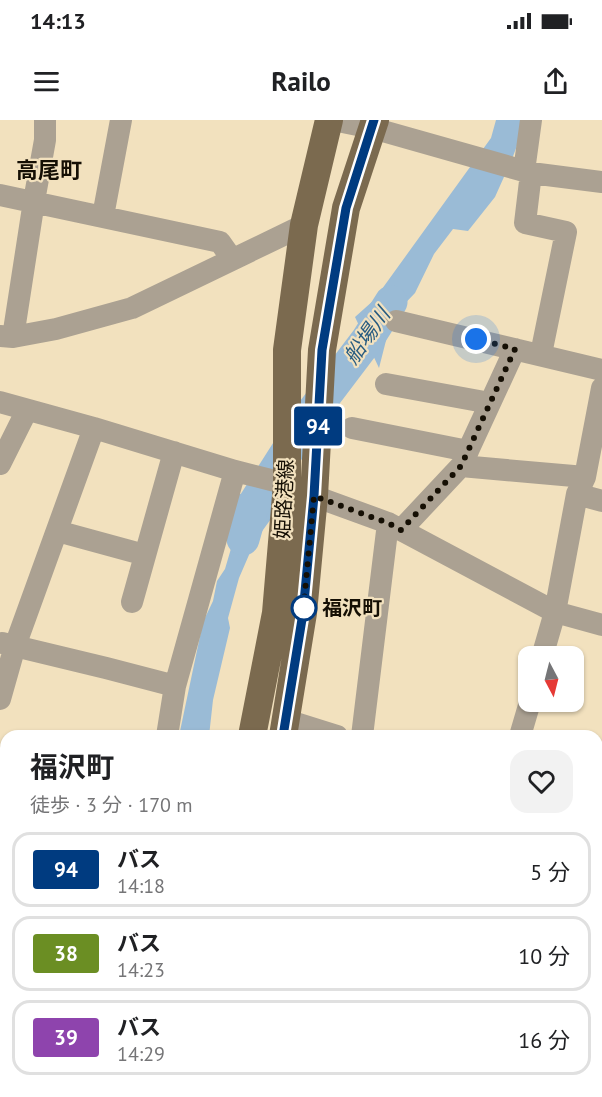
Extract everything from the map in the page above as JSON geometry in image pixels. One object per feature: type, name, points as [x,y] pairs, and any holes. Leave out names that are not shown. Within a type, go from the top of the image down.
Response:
[{"type":"main road","name":"姫路港線","points":[[253,730],[276,613],[287,484],[287,350],[303,225],[331,120]]},
{"type":"main road","name":"姫路港線","points":[[284,728],[303,613],[314,496],[322,350],[346,208],[373,124]]},
{"type":"street","points":[[45,120],[45,140],[7,336],[56,329],[132,308],[303,225]]},
{"type":"street","points":[[104,216],[121,120]]},
{"type":"street","points":[[331,120],[373,124],[524,171],[602,182]]},
{"type":"street","points":[[531,120],[524,171],[525,223],[566,232],[541,354]]},
{"type":"street","points":[[0,195],[220,242],[232,259]]},
{"type":"street","points":[[396,321],[602,370]]},
{"type":"street","points":[[363,730],[395,526],[464,458],[515,349]]},
{"type":"street","points":[[386,384],[490,403]]},
{"type":"street","points":[[545,646],[555,612],[602,388]]},
{"type":"street","points":[[0,402],[287,484],[395,526],[555,612],[602,625]]},
{"type":"street","points":[[0,464],[27,410]]},
{"type":"street","points":[[0,699],[7,644],[57,531],[94,428]]},
{"type":"street","points":[[351,428],[464,458],[581,485],[602,501]]},
{"type":"street","points":[[132,602],[174,452]]},
{"type":"street","points":[[167,730],[175,686],[235,471]]},
{"type":"street","points":[[57,531],[145,555]]},
{"type":"street","points":[[7,644],[175,686]]},
{"type":"street","points":[[522,730],[527,712]]},
{"type":"water","name":"船場川","points":[[496,120],[525,120],[512,159],[495,197],[468,231],[453,229],[434,254],[415,293],[392,317],[379,368],[355,317],[374,300],[491,138]]},
{"type":"water","points":[[233,492],[268,501],[276,512],[255,541],[239,578],[228,618],[230,628],[213,700],[210,730],[180,730],[203,622],[213,601],[217,581],[225,569],[235,535],[231,515]]},
{"type":"waterway","name":"船場川","points":[[243,539],[252,507],[311,414],[367,340],[391,302]]},
{"type":"bus line","name":"94","points":[[284,730],[303,613],[314,496],[322,350],[346,208],[374,120]]},
{"type":"place","name":"福沢町","points":[[304,608]]},
{"type":"district","name":"高尾町","points":[[49,170]]},
{"type":"route","points":[[304,608],[303,613],[314,496],[401,530],[461,466],[515,349],[476,339]]}]
